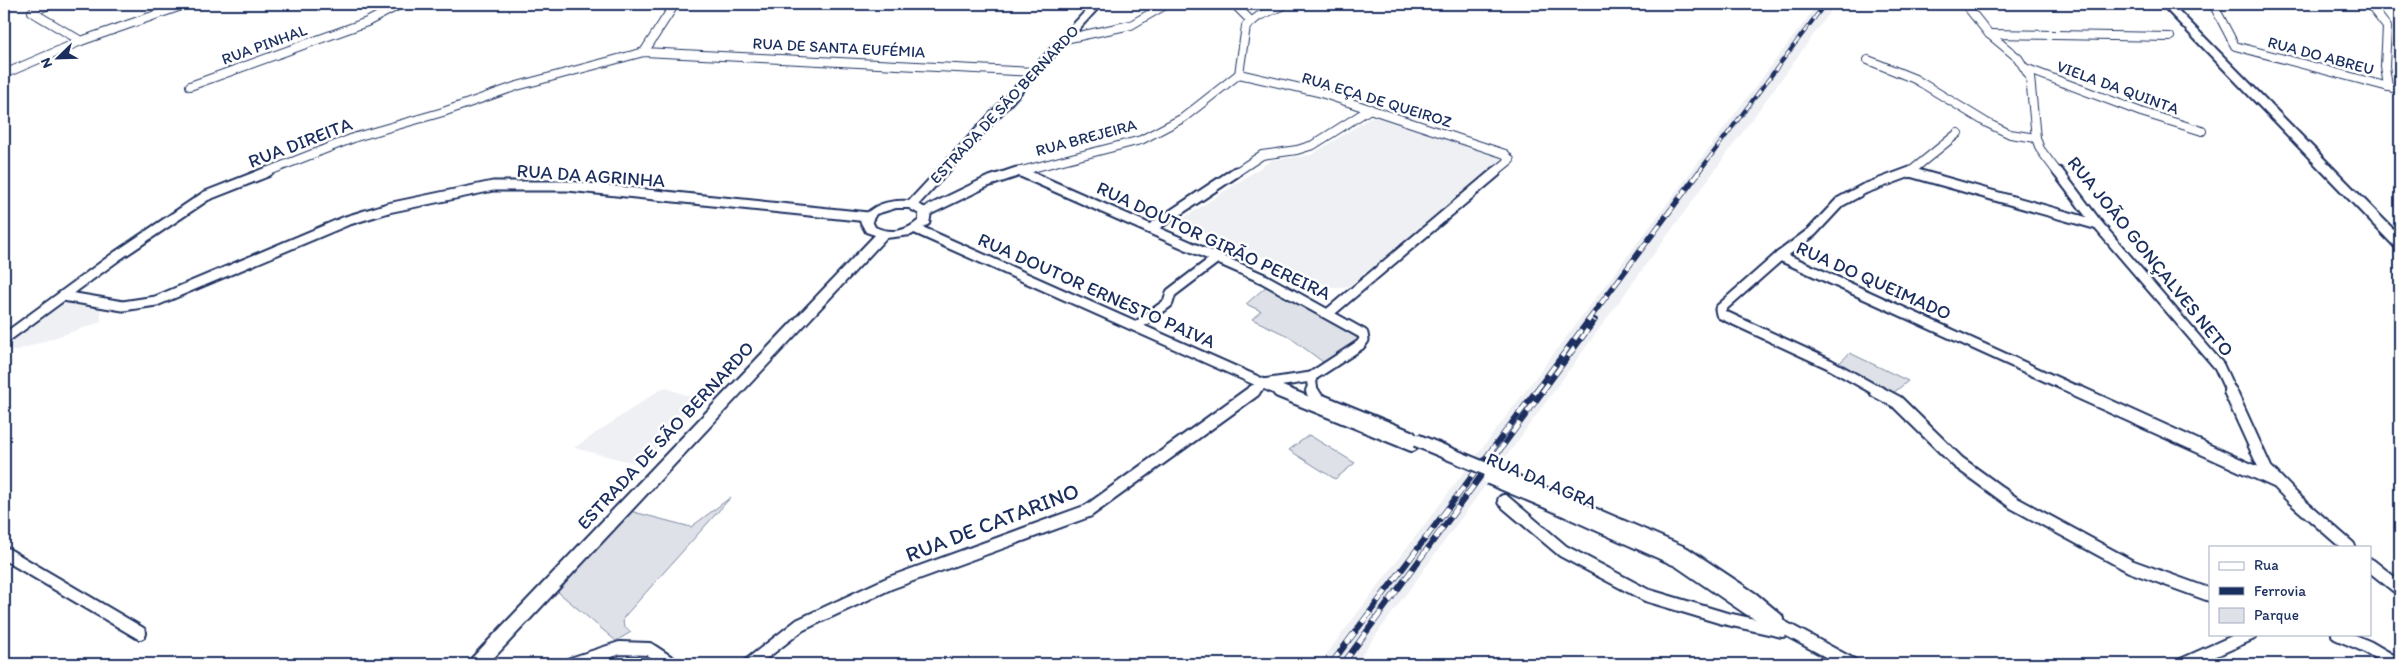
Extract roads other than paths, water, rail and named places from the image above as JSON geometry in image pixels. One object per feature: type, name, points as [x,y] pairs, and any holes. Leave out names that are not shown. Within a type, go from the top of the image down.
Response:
[{"type":"main road","name":"ESTRADA DE SÃO BERNARDO","points":[[912,205],[1097,4]]},
{"type":"main road","points":[[2166,4],[2400,244]]},
{"type":"main road","points":[[912,205],[925,212],[925,221],[916,229],[900,234],[883,234],[867,226],[868,217],[886,206],[912,205]]},
{"type":"main road","name":"ESTRADA DE SÃO BERNARDO","points":[[477,664],[883,234]]},
{"type":"street","points":[[50,4],[32,12],[81,41]]},
{"type":"street","points":[[4,74],[81,41],[186,4]]},
{"type":"street","name":"RUA PINHAL","points":[[190,86],[367,22],[401,4]]},
{"type":"street","points":[[644,52],[675,4]]},
{"type":"street","points":[[1065,39],[1119,29],[1150,18],[1167,4]]},
{"type":"street","points":[[1234,4],[1252,22]]},
{"type":"street","points":[[1240,74],[1246,26],[1286,4]]},
{"type":"street","name":"RUA JOÃO GONÇALVES NETO","points":[[1965,4],[1989,34],[2018,58],[2030,77],[2036,138],[2040,149],[2098,225],[2218,366],[2266,470],[2275,481],[2348,546]]},
{"type":"street","name":"RUA DO ABREU","points":[[2213,4],[2235,46],[2400,90]]},
{"type":"street","points":[[2369,4],[2387,28],[2385,66],[2388,87]]},
{"type":"street","points":[[1989,34],[2170,37]]},
{"type":"street","name":"RUA DE SANTA EUFÉMIA","points":[[644,52],[1033,72]]},
{"type":"street","name":"RUA DIREITA","points":[[4,339],[193,203],[206,196],[356,137],[443,112],[517,86],[602,65],[644,52]]},
{"type":"street","points":[[1868,60],[1915,79],[1988,123],[2010,134],[2036,138]]},
{"type":"street","name":"VIELA DA QUINTA","points":[[2025,68],[2141,112],[2202,131]]},
{"type":"street","name":"RUA EÇA DE QUEIROZ","points":[[1240,74],[1318,92],[1505,154],[1510,160],[1329,313]]},
{"type":"street","name":"RUA BREJEIRA","points":[[925,212],[987,182],[1019,171],[1141,140],[1183,118],[1240,74]]},
{"type":"street","points":[[1152,228],[1262,155],[1297,150],[1313,145],[1370,109]]},
{"type":"street","name":"RUA DO QUEIMADO","points":[[1958,134],[1910,172],[1864,188],[1840,202],[1812,232],[1780,256],[2275,481]]},
{"type":"street","name":"RUA DOUTOR GIRÃO PEREIRA","points":[[1019,171],[1264,279],[1329,313],[1363,334],[1364,340],[1360,345],[1312,377],[1263,384]]},
{"type":"street","points":[[1910,172],[2098,225]]},
{"type":"street","name":"RUA DA AGRINHA","points":[[63,296],[123,306],[156,301],[346,221],[388,208],[493,186],[568,186],[868,217]]},
{"type":"street","name":"RUA DOUTOR ERNESTO PAIVA","points":[[916,229],[1137,326],[1263,384]]},
{"type":"street","points":[[1780,256],[1720,309],[1721,314],[1829,364],[1897,402],[1958,462],[2014,503],[2130,566],[2209,595]]},
{"type":"street","points":[[1137,326],[1168,303],[1171,293],[1217,258]]},
{"type":"street","name":"RUA DA AGRA","points":[[1312,377],[1311,388],[1317,399],[1414,443],[1551,500],[1679,561],[1749,609],[1851,664]]},
{"type":"street","name":"RUA DA AGRA","points":[[1263,384],[1308,405],[1414,443]]},
{"type":"street","name":"RUA DE CATARINO","points":[[750,664],[800,626],[890,583],[1088,511],[1263,384]]},
{"type":"street","name":"RUA DA AGRA","points":[[1504,501],[1563,552],[1646,595],[1723,618],[1795,634]]},
{"type":"street","points":[[4,553],[42,573],[140,633]]},
{"type":"street","points":[[2372,567],[2400,589]]},
{"type":"street","points":[[2184,664],[2247,636]]},
{"type":"street","points":[[2343,636],[2368,647],[2397,664]]},
{"type":"street","points":[[571,664],[620,648],[650,649],[672,664]]},
{"type":"railway","points":[[1698,173],[1825,4]]},
{"type":"railway","points":[[1535,392],[1699,172]]},
{"type":"railway","points":[[1542,392],[1595,320]]},
{"type":"railway","points":[[1331,664],[1536,391]]},
{"type":"railway","points":[[1343,664],[1543,391]]}]
